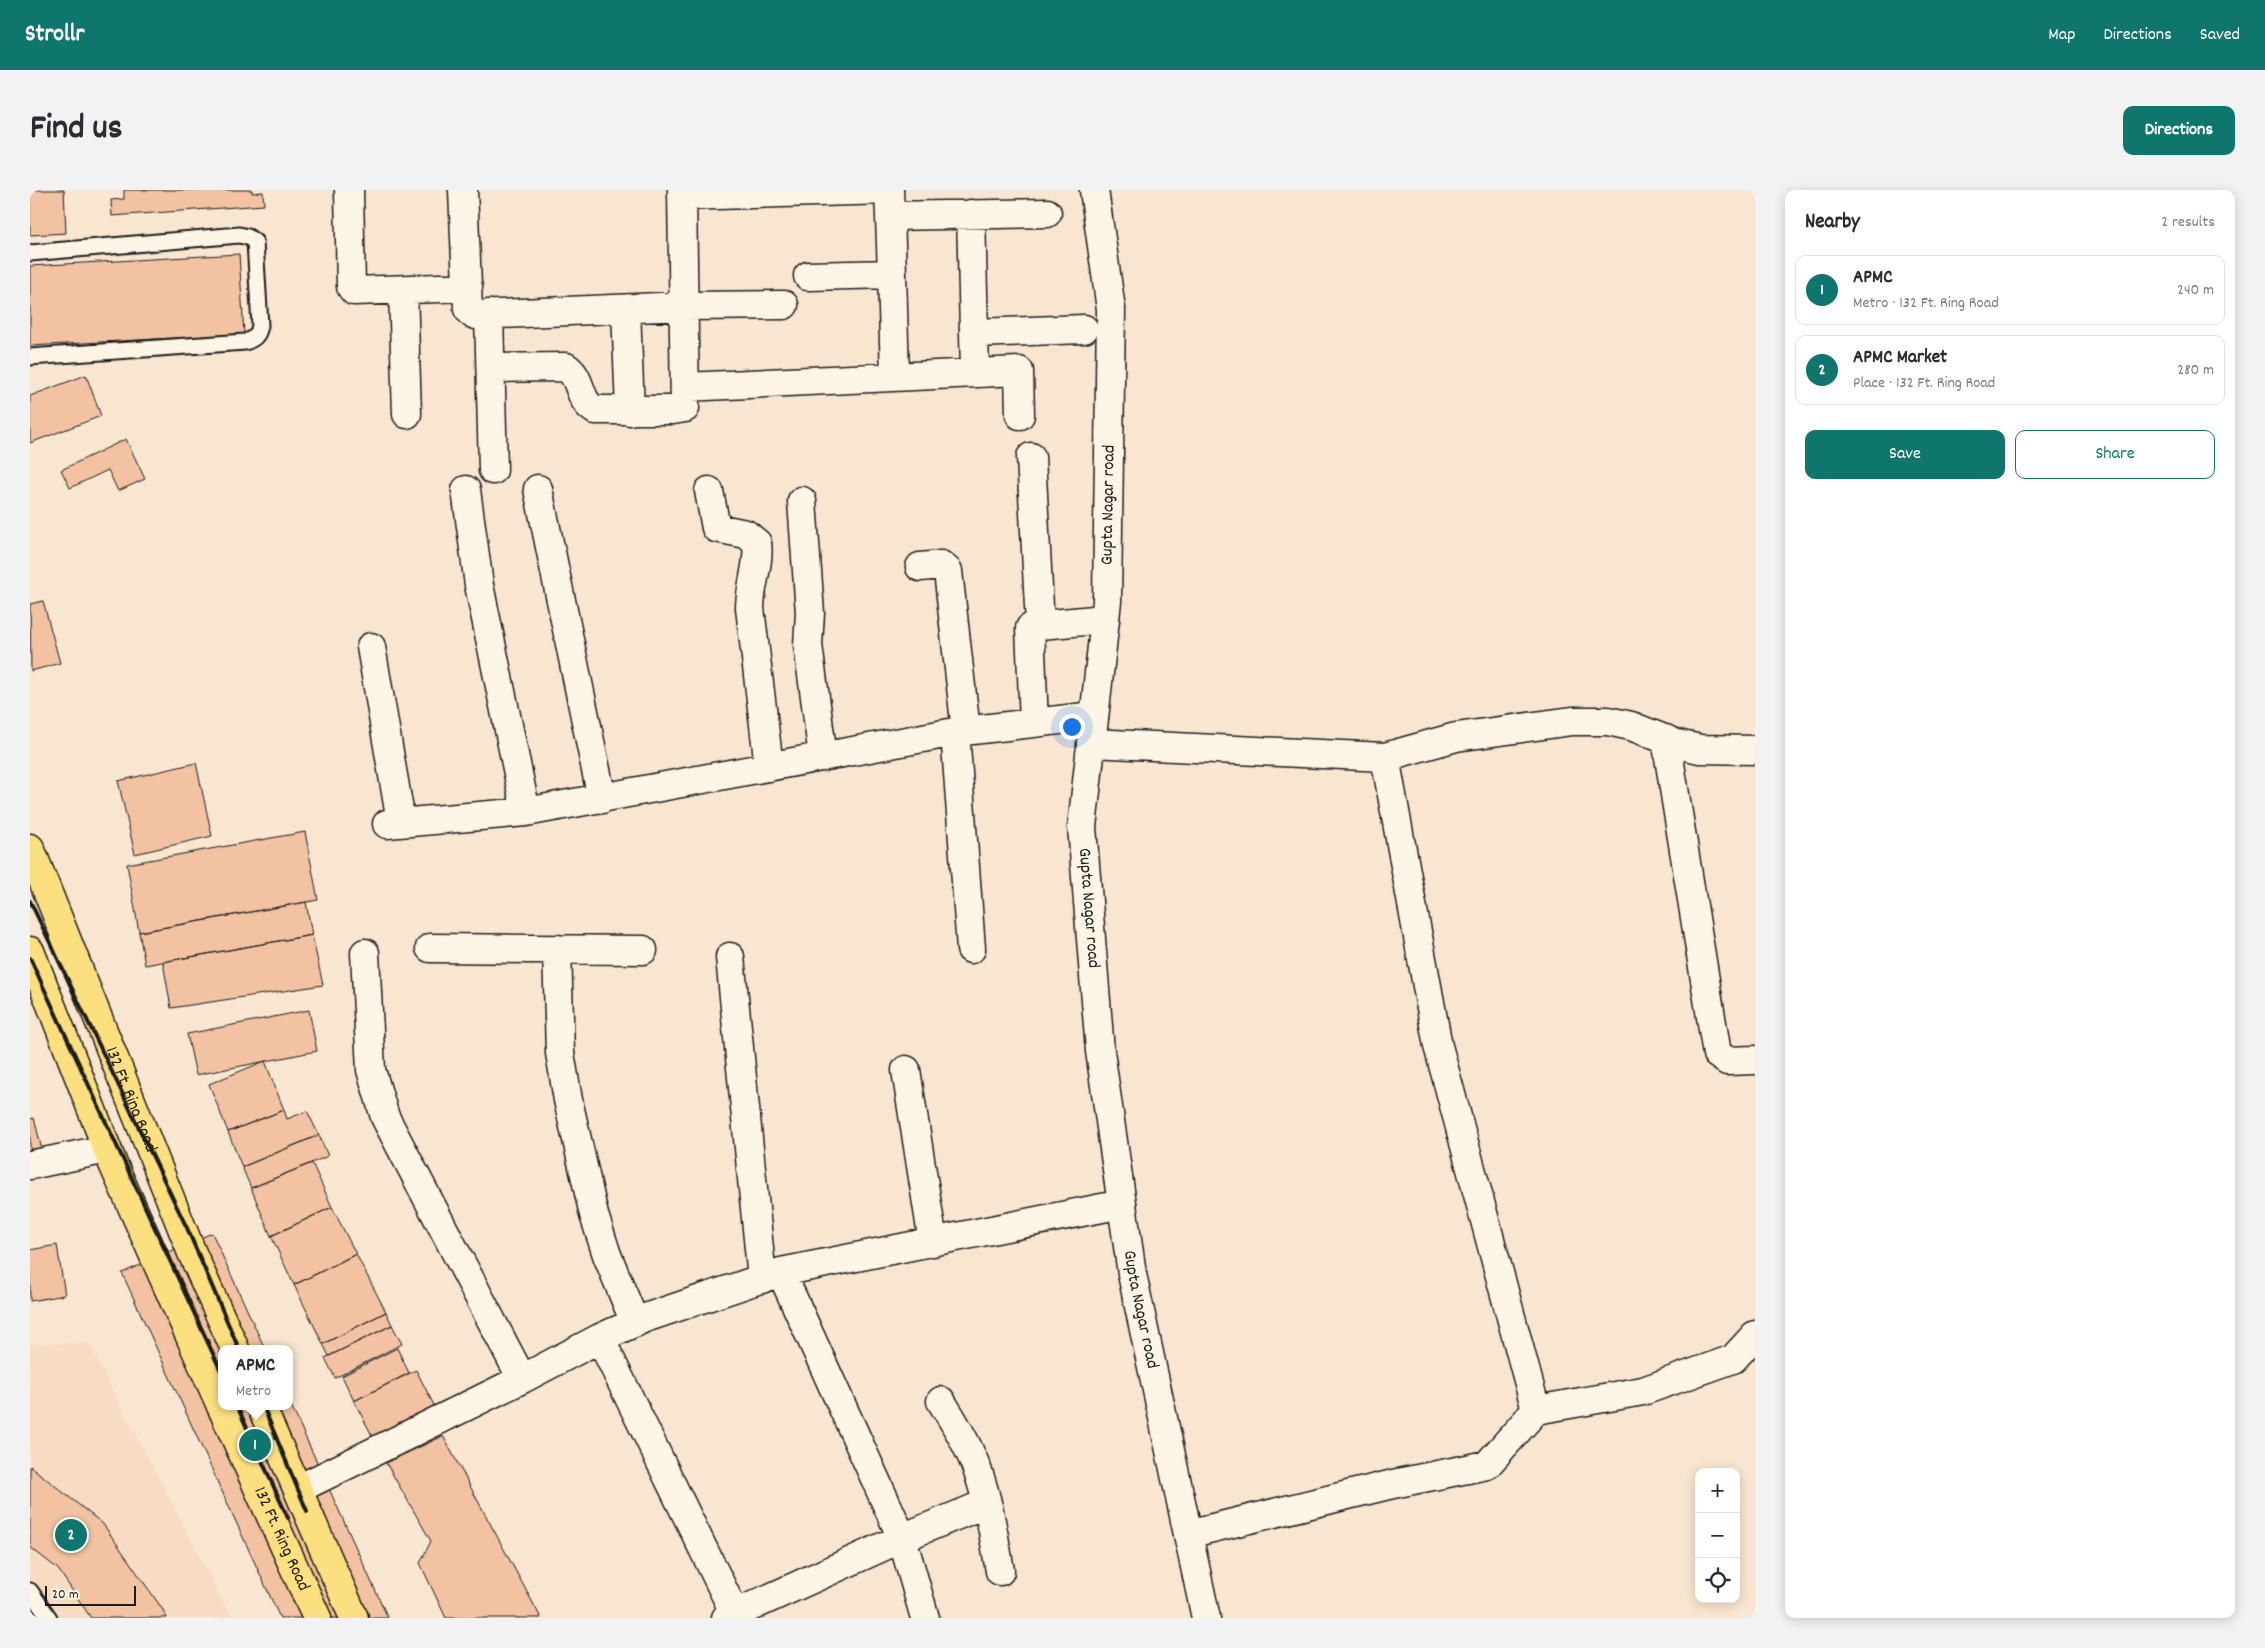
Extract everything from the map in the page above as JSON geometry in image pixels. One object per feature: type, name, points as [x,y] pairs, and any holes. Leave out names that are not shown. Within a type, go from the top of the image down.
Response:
[{"type":"main road","name":"132 Ft. Ring Road","points":[[30,848],[188,1244],[233,1345]]},
{"type":"main road","name":"132 Ft. Ring Road","points":[[30,951],[107,1149],[218,1399]]},
{"type":"main road","name":"132 Ft. Ring Road","points":[[223,1410],[317,1618]]},
{"type":"main road","name":"132 Ft. Ring Road","points":[[263,1410],[354,1618]]},
{"type":"street","points":[[349,190],[351,287],[358,292],[468,286]]},
{"type":"street","points":[[463,190],[468,309],[470,314],[683,306],[784,305]]},
{"type":"street","name":"Gupta Nagar road","points":[[1094,190],[1111,309],[1107,601],[1082,827],[1100,1051],[1132,1274],[1206,1618]]},
{"type":"street","points":[[491,368],[566,367],[575,375],[587,406],[595,410],[680,410],[684,408],[686,387],[682,193],[800,192],[889,199],[972,214],[1007,202],[1047,213]]},
{"type":"street","points":[[889,199],[895,376]]},
{"type":"street","points":[[972,214],[975,372]]},
{"type":"street","points":[[808,276],[892,274]]},
{"type":"street","points":[[403,290],[406,414]]},
{"type":"street","points":[[626,309],[630,411]]},
{"type":"street","points":[[489,314],[493,470]]},
{"type":"street","points":[[974,333],[1084,329]]},
{"type":"street","points":[[686,387],[1019,371],[1020,414]]},
{"type":"street","points":[[1031,457],[1040,625]]},
{"type":"street","points":[[538,489],[602,799]]},
{"type":"street","points":[[466,490],[478,585],[526,812]]},
{"type":"street","points":[[708,491],[716,528],[746,534],[756,543],[758,556],[752,576],[750,608],[769,767]]},
{"type":"street","points":[[802,501],[810,613],[808,645],[823,757]]},
{"type":"street","points":[[920,567],[941,566],[948,571],[961,731],[972,949]]},
{"type":"street","points":[[1034,723],[1030,628],[1040,625],[1105,619]]},
{"type":"street","points":[[371,647],[394,823],[526,812],[961,731],[1094,716]]},
{"type":"street","points":[[1091,743],[1385,756],[1456,737],[1572,722],[1608,721],[1631,726],[1700,749],[1755,750]]},
{"type":"street","points":[[1666,739],[1717,1054],[1727,1061],[1755,1060]]},
{"type":"street","points":[[1385,756],[1438,1046],[1536,1410]]},
{"type":"street","points":[[430,948],[643,950]]},
{"type":"street","points":[[557,949],[560,1053],[568,1100],[594,1215],[607,1256],[635,1322]]},
{"type":"street","points":[[365,953],[371,1070],[385,1117],[522,1379]]},
{"type":"street","points":[[730,957],[772,1276],[902,1538],[925,1618]]},
{"type":"street","points":[[906,1070],[933,1242]]},
{"type":"street","points":[[30,1165],[107,1149]]},
{"type":"street","points":[[298,1489],[635,1322],[772,1276],[1122,1204]]},
{"type":"street","points":[[1188,1534],[1393,1484],[1486,1465],[1536,1410],[1643,1391],[1733,1359],[1755,1335]]},
{"type":"street","points":[[600,1338],[731,1616],[902,1538],[987,1503]]},
{"type":"street","points":[[941,1401],[963,1438],[977,1469],[987,1503],[1000,1571]]},
{"type":"lane","points":[[30,253],[229,236],[248,237],[255,242],[260,326],[258,333],[253,339],[245,342],[30,357]]},
{"type":"lane","points":[[30,1591],[49,1618]]},
{"type":"shaded area","points":[[88,1343],[232,1618],[30,1618],[30,1344]]},
{"type":"building","points":[[30,190],[64,190],[66,233],[30,235]]},
{"type":"building","points":[[124,190],[252,190],[252,193],[263,192],[264,205],[112,216],[111,200],[124,199]]},
{"type":"building","points":[[239,254],[244,334],[30,346],[30,266]]},
{"type":"building","points":[[86,375],[101,416],[30,443],[30,396]]},
{"type":"building","points":[[126,439],[145,479],[118,491],[108,470],[70,488],[61,470]]},
{"type":"building","points":[[43,601],[60,663],[31,671],[30,604]]},
{"type":"building","points":[[196,763],[212,836],[135,854],[118,781]]},
{"type":"building","points":[[305,832],[318,900],[139,932],[127,864]]},
{"type":"building","points":[[306,902],[312,935],[145,965],[139,932]]},
{"type":"building","points":[[312,935],[323,985],[171,1008],[163,962]]},
{"type":"building","points":[[309,1010],[317,1051],[196,1075],[187,1034]]},
{"type":"building","points":[[265,1061],[284,1110],[228,1132],[209,1084]]},
{"type":"building","points":[[284,1110],[287,1119],[307,1111],[319,1135],[242,1167],[228,1132]]},
{"type":"building","points":[[34,1118],[42,1150],[30,1153],[30,1119]]},
{"type":"building","points":[[319,1135],[328,1156],[251,1188],[242,1167]]},
{"type":"building","points":[[312,1163],[332,1207],[271,1236],[251,1188]]},
{"type":"building","points":[[332,1207],[356,1254],[294,1285],[271,1236]]},
{"type":"building","points":[[212,1233],[263,1345],[218,1345],[218,1410],[293,1410],[388,1618],[280,1618],[122,1273]]},
{"type":"building","points":[[57,1245],[65,1295],[30,1301],[30,1250]]},
{"type":"building","points":[[356,1254],[386,1312],[323,1344],[294,1285]]},
{"type":"building","points":[[386,1312],[392,1325],[329,1356],[323,1344]]},
{"type":"building","points":[[392,1325],[402,1344],[335,1378],[325,1358]]},
{"type":"building","points":[[397,1348],[409,1373],[354,1401],[342,1376]]},
{"type":"building","points":[[416,1370],[439,1415],[377,1445],[354,1401]]},
{"type":"building","points":[[443,1436],[541,1618],[446,1618],[420,1563],[431,1541],[386,1463]]},
{"type":"building","points":[[30,1466],[103,1524],[167,1618],[91,1618],[58,1569],[30,1547]]},
{"type":"railway","points":[[30,901],[187,1228],[237,1345]]},
{"type":"railway","points":[[30,958],[218,1365]]},
{"type":"railway","points":[[239,1410],[288,1518]]},
{"type":"railway","points":[[265,1410],[307,1511]]},
{"type":"place","name":"APMC","points":[[255,1445]]},
{"type":"place","name":"APMC Market","points":[[71,1535]]}]
